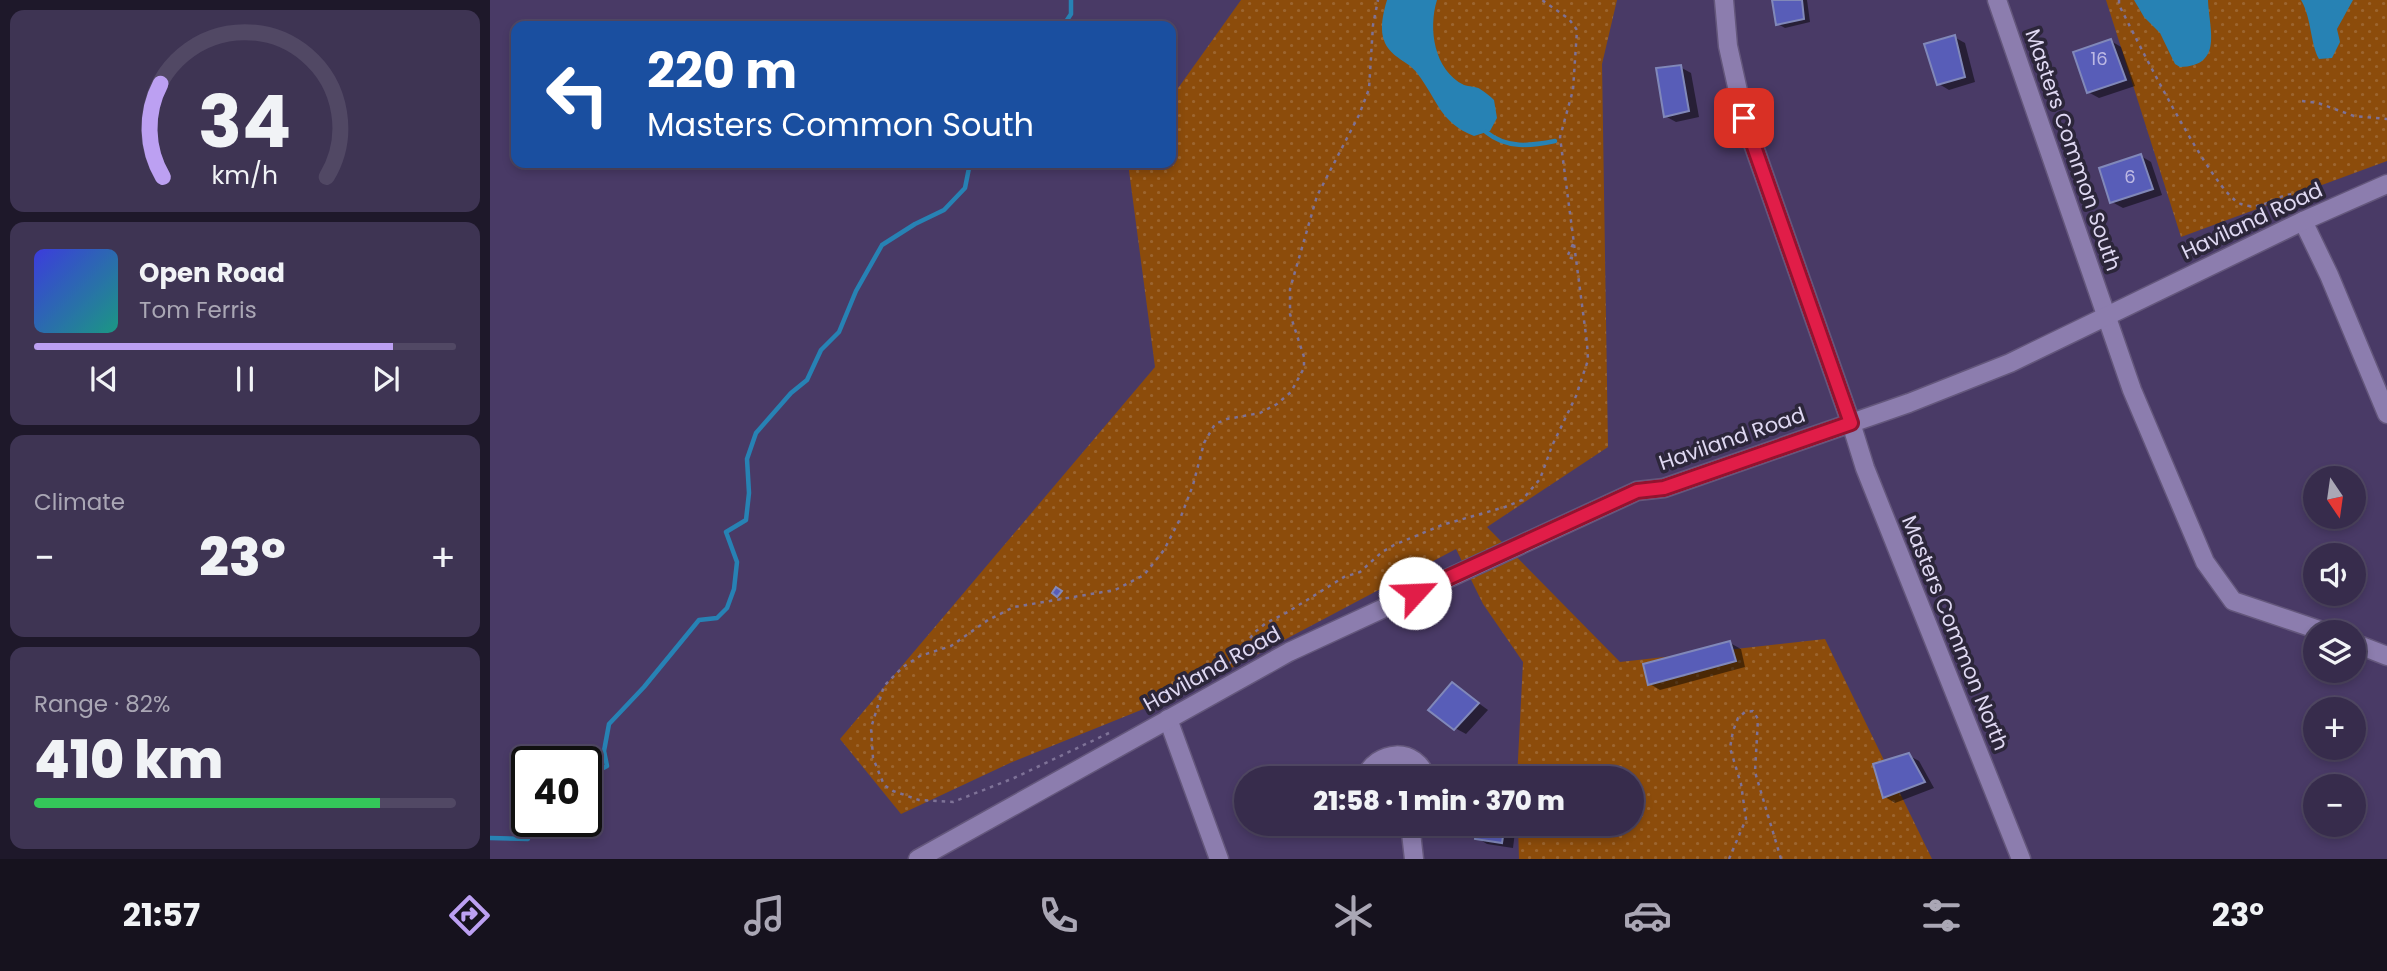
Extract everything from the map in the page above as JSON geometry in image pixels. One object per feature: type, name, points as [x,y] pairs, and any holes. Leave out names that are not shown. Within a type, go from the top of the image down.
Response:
[{"type":"street","points":[[1724,0],[1728,46],[1744,118],[1851,423]]},
{"type":"street","name":"Masters Common South","points":[[1997,0],[2107,315]]},
{"type":"street","name":"Haviland Road","points":[[918,859],[1289,652],[1637,491],[1664,488],[1909,403],[2010,363],[2303,221],[2387,184]]},
{"type":"street","points":[[2303,221],[2329,275],[2387,414]]},
{"type":"street","points":[[2107,315],[2132,390],[2205,562],[2233,600],[2303,624]]},
{"type":"street","name":"Masters Common North","points":[[1851,423],[1865,468],[2021,859]]},
{"type":"street","points":[[2366,648],[2387,656]]},
{"type":"street","points":[[1168,719],[1219,859]]},
{"type":"street","points":[[1371,766],[1388,756],[1399,755],[1409,758],[1419,766]]},
{"type":"street","points":[[1411,836],[1414,859]]},
{"type":"path","points":[[1110,732],[1014,778],[953,802],[919,800],[884,785],[877,772],[871,743],[874,712],[884,686],[903,667],[920,656],[951,646],[988,620],[1014,607],[1115,590],[1144,575],[1164,550],[1180,519],[1193,485],[1204,443],[1216,424],[1227,419],[1260,413],[1291,392],[1304,368],[1304,357],[1290,314],[1290,289],[1317,196],[1359,115],[1369,89],[1374,18],[1378,0]]},
{"type":"path","points":[[1181,694],[1229,664],[1255,632],[1266,623],[1344,577],[1360,572],[1381,552],[1442,525],[1522,500],[1540,479],[1558,432],[1576,396],[1588,360],[1560,137],[1573,90],[1577,30],[1559,10],[1542,0]]},
{"type":"path","points":[[2119,0],[2119,5],[2167,98],[2219,184],[2231,198],[2241,204],[2253,206],[2266,204],[2292,193],[2312,200]]},
{"type":"path","points":[[2302,101],[2318,103],[2354,117],[2386,119]]},
{"type":"path","points":[[1573,244],[1567,257],[1575,259]]},
{"type":"path","points":[[1729,859],[1746,819],[1741,784],[1731,748],[1733,731],[1738,718],[1745,712],[1753,711],[1758,719],[1755,772],[1781,859]]},
{"type":"shaded area","points":[[1241,0],[1617,0],[1602,64],[1608,447],[1487,527],[1620,662],[1825,639],[1932,859],[1519,859],[1518,836],[1644,836],[1644,766],[1518,766],[1523,662],[1483,604],[1456,549],[1188,691],[1010,763],[901,814],[840,739],[1155,367],[1129,168],[1176,168],[1176,91]]},
{"type":"shaded area","points":[[2106,0],[2387,0],[2387,161],[2181,237]]},
{"type":"water","points":[[1387,0],[1437,0],[1433,23],[1440,59],[1454,78],[1464,85],[1478,88],[1494,100],[1497,118],[1490,131],[1474,136],[1453,124],[1417,73],[1388,48],[1382,27]]},
{"type":"water","points":[[2134,0],[2208,0],[2211,44],[2203,60],[2194,65],[2180,67],[2175,64],[2160,33],[2144,17]]},
{"type":"water","points":[[2301,0],[2353,0],[2337,29],[2340,42],[2332,58],[2319,59]]},
{"type":"building","points":[[1772,0],[1802,0],[1804,19],[1776,25]]},
{"type":"building","points":[[1955,35],[1965,77],[1937,85],[1924,44]]},
{"type":"building","points":[[2111,39],[2126,80],[2087,93],[2073,52]]},
{"type":"building","points":[[1681,65],[1689,111],[1664,117],[1656,68]]},
{"type":"building","points":[[2141,154],[2153,189],[2110,203],[2099,168]]},
{"type":"building","points":[[1056,587],[1062,591],[1057,597],[1052,593]]},
{"type":"building","points":[[1730,641],[1736,661],[1648,685],[1643,664]]},
{"type":"building","points":[[1452,682],[1479,703],[1454,730],[1428,710]]},
{"type":"building","points":[[1909,753],[1925,782],[1883,798],[1873,764]]},
{"type":"building","points":[[1475,836],[1503,836],[1502,843],[1475,839]]},
{"type":"waterway","points":[[1066,21],[1071,14],[1071,0]]},
{"type":"waterway","points":[[1486,132],[1510,144],[1555,141]]},
{"type":"waterway","points":[[602,769],[607,766],[604,751],[609,724],[644,687],[699,620],[717,618],[727,608],[734,589],[737,562],[726,532],[746,520],[749,493],[747,459],[756,433],[791,393],[807,380],[821,350],[839,332],[856,291],[882,245],[944,210],[965,188],[969,168]]},
{"type":"waterway","points":[[490,838],[528,837]]},
{"type":"route","points":[[1415,593],[1637,491],[1664,488],[1851,423],[1744,118]]}]
